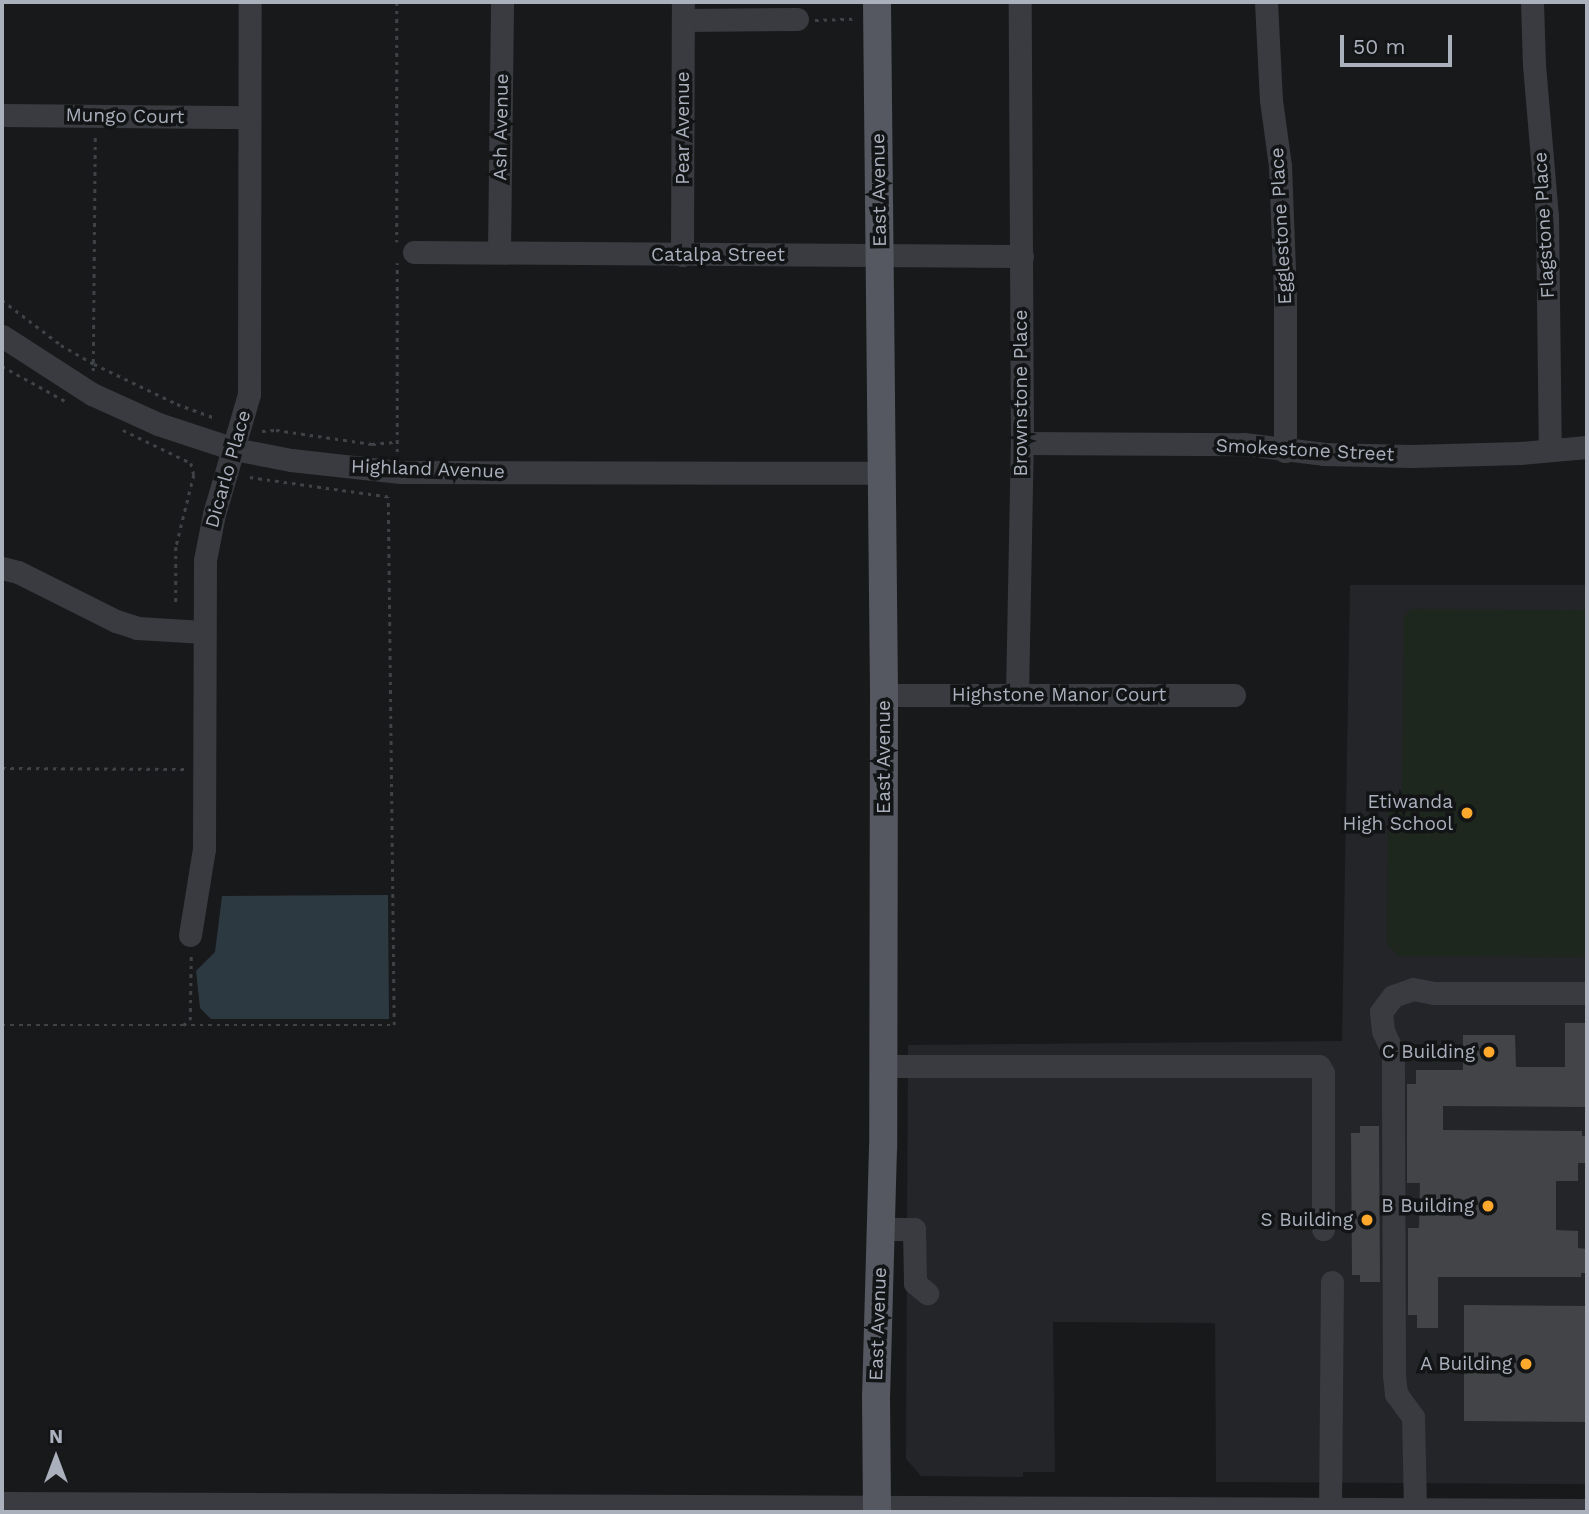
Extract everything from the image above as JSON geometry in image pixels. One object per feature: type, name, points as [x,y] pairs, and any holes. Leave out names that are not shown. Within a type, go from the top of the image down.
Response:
[{"type":"main road","name":"East Avenue","points":[[877,2],[884,695],[883,1066],[876,1396],[877,1509]]},
{"type":"street","name":"Dicarlo Place","points":[[190,935],[204,849],[205,560],[214,514],[249,394],[250,2]]},
{"type":"street","name":"Ash Avenue","points":[[499,253],[502,2]]},
{"type":"street","name":"Brownstone Place","points":[[1017,695],[1022,443],[1020,2]]},
{"type":"street","name":"Egglestone Place","points":[[1266,2],[1271,100],[1280,166],[1285,298],[1285,451]]},
{"type":"street","name":"Flagstone Place","points":[[1532,2],[1534,65],[1547,216],[1550,449]]},
{"type":"street","points":[[683,11],[797,19]]},
{"type":"street","name":"Pear Avenue","points":[[682,255],[683,11]]},
{"type":"street","name":"Mungo Court","points":[[2,115],[249,117]]},
{"type":"street","name":"Catalpa Street","points":[[403,253],[1021,256]]},
{"type":"street","name":"Highland Avenue","points":[[2,336],[92,394],[158,424],[234,449],[292,460],[400,472],[883,472]]},
{"type":"street","name":"Smokestone Street","points":[[1022,443],[1244,444],[1285,451],[1411,456],[1520,453],[1587,447]]},
{"type":"street","points":[[2,568],[18,572],[116,621],[137,628],[204,632]]},
{"type":"street","name":"Highstone Manor Court","points":[[884,695],[1234,695]]},
{"type":"street","points":[[1415,1509],[1413,1417],[1396,1394],[1394,1375],[1393,1053],[1383,1031],[1381,1012],[1393,996],[1413,989],[1433,993],[1587,993]]},
{"type":"street","points":[[883,1066],[1206,1070],[1319,1066],[1323,1073],[1323,1228]]},
{"type":"street","points":[[881,1228],[919,1228],[915,1283],[927,1293]]},
{"type":"street","points":[[1330,1509],[1332,1282]]},
{"type":"street","points":[[2,1503],[877,1509],[1587,1510]]},
{"type":"path","points":[[397,2],[403,253],[397,452]]},
{"type":"path","points":[[797,19],[853,19]]},
{"type":"path","points":[[93,371],[94,116]]},
{"type":"path","points":[[2,300],[61,345],[94,364],[177,404],[213,417]]},
{"type":"path","points":[[2,366],[76,407]]},
{"type":"path","points":[[122,430],[191,463],[194,475],[176,547],[176,606]]},
{"type":"path","points":[[262,431],[276,430],[372,444],[397,442]]},
{"type":"path","points":[[2,1025],[394,1025],[388,497],[246,477]]},
{"type":"path","points":[[2,768],[204,769]]},
{"type":"path","points":[[183,1025],[190,1020],[190,935]]},
{"type":"shaded area","name":"Etiwanda High School","points":[[1350,585],[1587,585],[1587,1484],[1216,1482],[1215,1323],[1053,1322],[1055,1472],[1023,1472],[1023,1477],[921,1476],[906,1459],[908,1045],[1342,1041]]},
{"type":"shaded area","points":[[1411,609],[1587,610],[1587,957],[1399,956],[1387,944],[1388,800],[1402,800],[1404,617]]},
{"type":"shaded area","points":[[388,895],[389,1019],[211,1019],[200,1008],[196,971],[215,952],[222,896]]},
{"type":"building","name":"B Building","points":[[1565,1023],[1587,1023],[1587,1107],[1443,1106],[1443,1130],[1582,1131],[1582,1136],[1587,1136],[1587,1163],[1578,1163],[1578,1181],[1556,1181],[1556,1230],[1578,1231],[1578,1248],[1587,1249],[1587,1273],[1581,1273],[1581,1277],[1438,1277],[1438,1328],[1417,1328],[1417,1315],[1408,1315],[1408,1228],[1419,1228],[1420,1183],[1407,1183],[1407,1084],[1416,1084],[1416,1070],[1463,1070],[1463,1035],[1515,1035],[1516,1067],[1565,1067]]},
{"type":"building","name":"S Building","points":[[1360,1126],[1379,1126],[1380,1282],[1360,1282],[1360,1275],[1352,1275],[1351,1133],[1360,1133]]},
{"type":"building","name":"A Building","points":[[1464,1305],[1587,1306],[1587,1422],[1464,1421]]},
{"type":"place","name":"Etiwanda High School","points":[[1467,813]]},
{"type":"place","name":"C Building","points":[[1489,1052]]},
{"type":"place","name":"B Building","points":[[1488,1206]]},
{"type":"place","name":"S Building","points":[[1367,1220]]},
{"type":"place","name":"A Building","points":[[1526,1364]]}]
